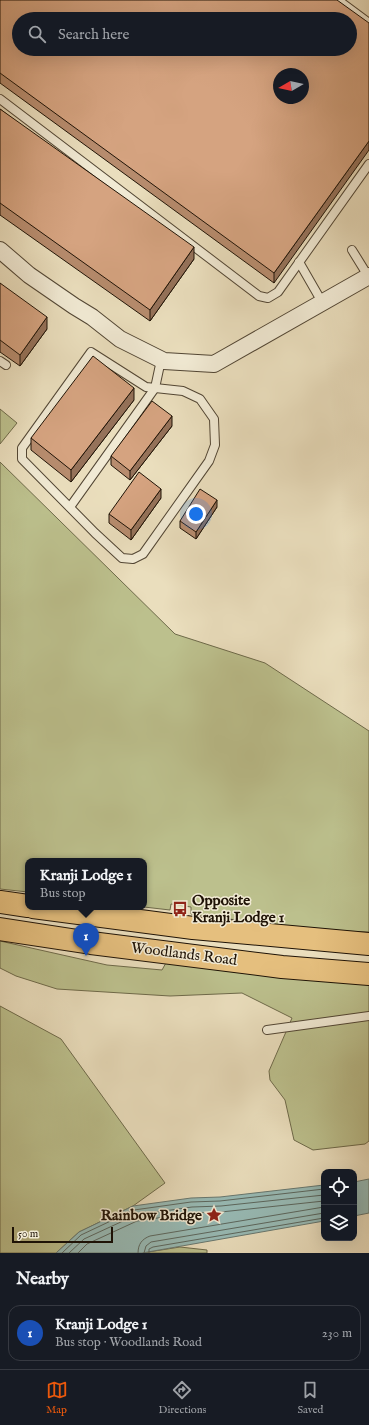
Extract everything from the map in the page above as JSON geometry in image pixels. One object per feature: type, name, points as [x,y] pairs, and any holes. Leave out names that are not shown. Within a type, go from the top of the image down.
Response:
[{"type":"main road","points":[[0,902],[25,906]]},
{"type":"main road","name":"Woodlands Road","points":[[56,910],[193,928],[369,944]]},
{"type":"main road","name":"Woodlands Road","points":[[0,929],[91,943],[282,967],[369,974]]},
{"type":"street","points":[[0,250],[29,275],[92,317],[120,339],[164,361],[214,364],[369,276]]},
{"type":"lane","points":[[338,0],[354,12]]},
{"type":"lane","points":[[357,15],[369,24]]},
{"type":"lane","points":[[0,99],[259,296],[268,298],[278,292],[369,164]]},
{"type":"lane","points":[[352,250],[369,276]]},
{"type":"lane","points":[[299,262],[322,302]]},
{"type":"lane","points":[[91,352],[146,387],[155,388],[183,391],[200,399],[214,419],[215,445],[209,462],[143,554],[133,558],[122,558],[95,533],[22,459],[22,448],[91,352]]},
{"type":"lane","points":[[70,507],[155,388],[161,360]]},
{"type":"lane","points":[[267,1030],[369,1016]]},
{"type":"green space","points":[[0,409],[17,423],[0,444]]},
{"type":"green space","points":[[0,462],[175,634],[265,663],[369,731],[369,932],[317,930],[191,914],[191,907],[171,904],[170,910],[147,907],[147,858],[25,858],[25,892],[0,889]]},
{"type":"green space","points":[[0,941],[107,965],[162,970],[167,961],[369,982],[369,1141],[365,1144],[313,1150],[294,1140],[285,1100],[270,1080],[269,1071],[292,1018],[242,993],[170,996],[57,989],[16,976],[0,968]]},
{"type":"green space","points":[[0,1006],[61,1039],[165,1183],[133,1206],[79,1232],[56,1253],[0,1253]]},
{"type":"green space","points":[[180,1247],[207,1250],[207,1253],[142,1253]]},
{"type":"water","points":[[369,1179],[369,1213],[357,1215],[357,1205],[357,1181]]},
{"type":"water","points":[[321,1185],[321,1222],[142,1253],[56,1253],[79,1232],[133,1206],[191,1198],[220,1197]]},
{"type":"building","points":[[0,0],[337,0],[354,12],[12,12],[12,56],[357,56],[357,14],[369,23],[369,141],[274,273],[0,73]]},
{"type":"building","points":[[0,109],[194,247],[150,310],[0,203]]},
{"type":"building","points":[[0,283],[47,317],[20,355],[0,340]]},
{"type":"building","points":[[93,356],[134,388],[71,470],[31,438]]},
{"type":"building","points":[[152,401],[172,416],[130,471],[111,456]]},
{"type":"building","points":[[139,472],[161,489],[131,530],[109,514]]},
{"type":"building","points":[[200,489],[217,500],[196,532],[180,521]]},
{"type":"place","name":"Opposite Kranji Lodge 1","points":[[180,909]]},
{"type":"place","name":"Kranji Lodge 1","points":[[86,956]]},
{"type":"place","name":"Rainbow Bridge","points":[[214,1215]]}]
